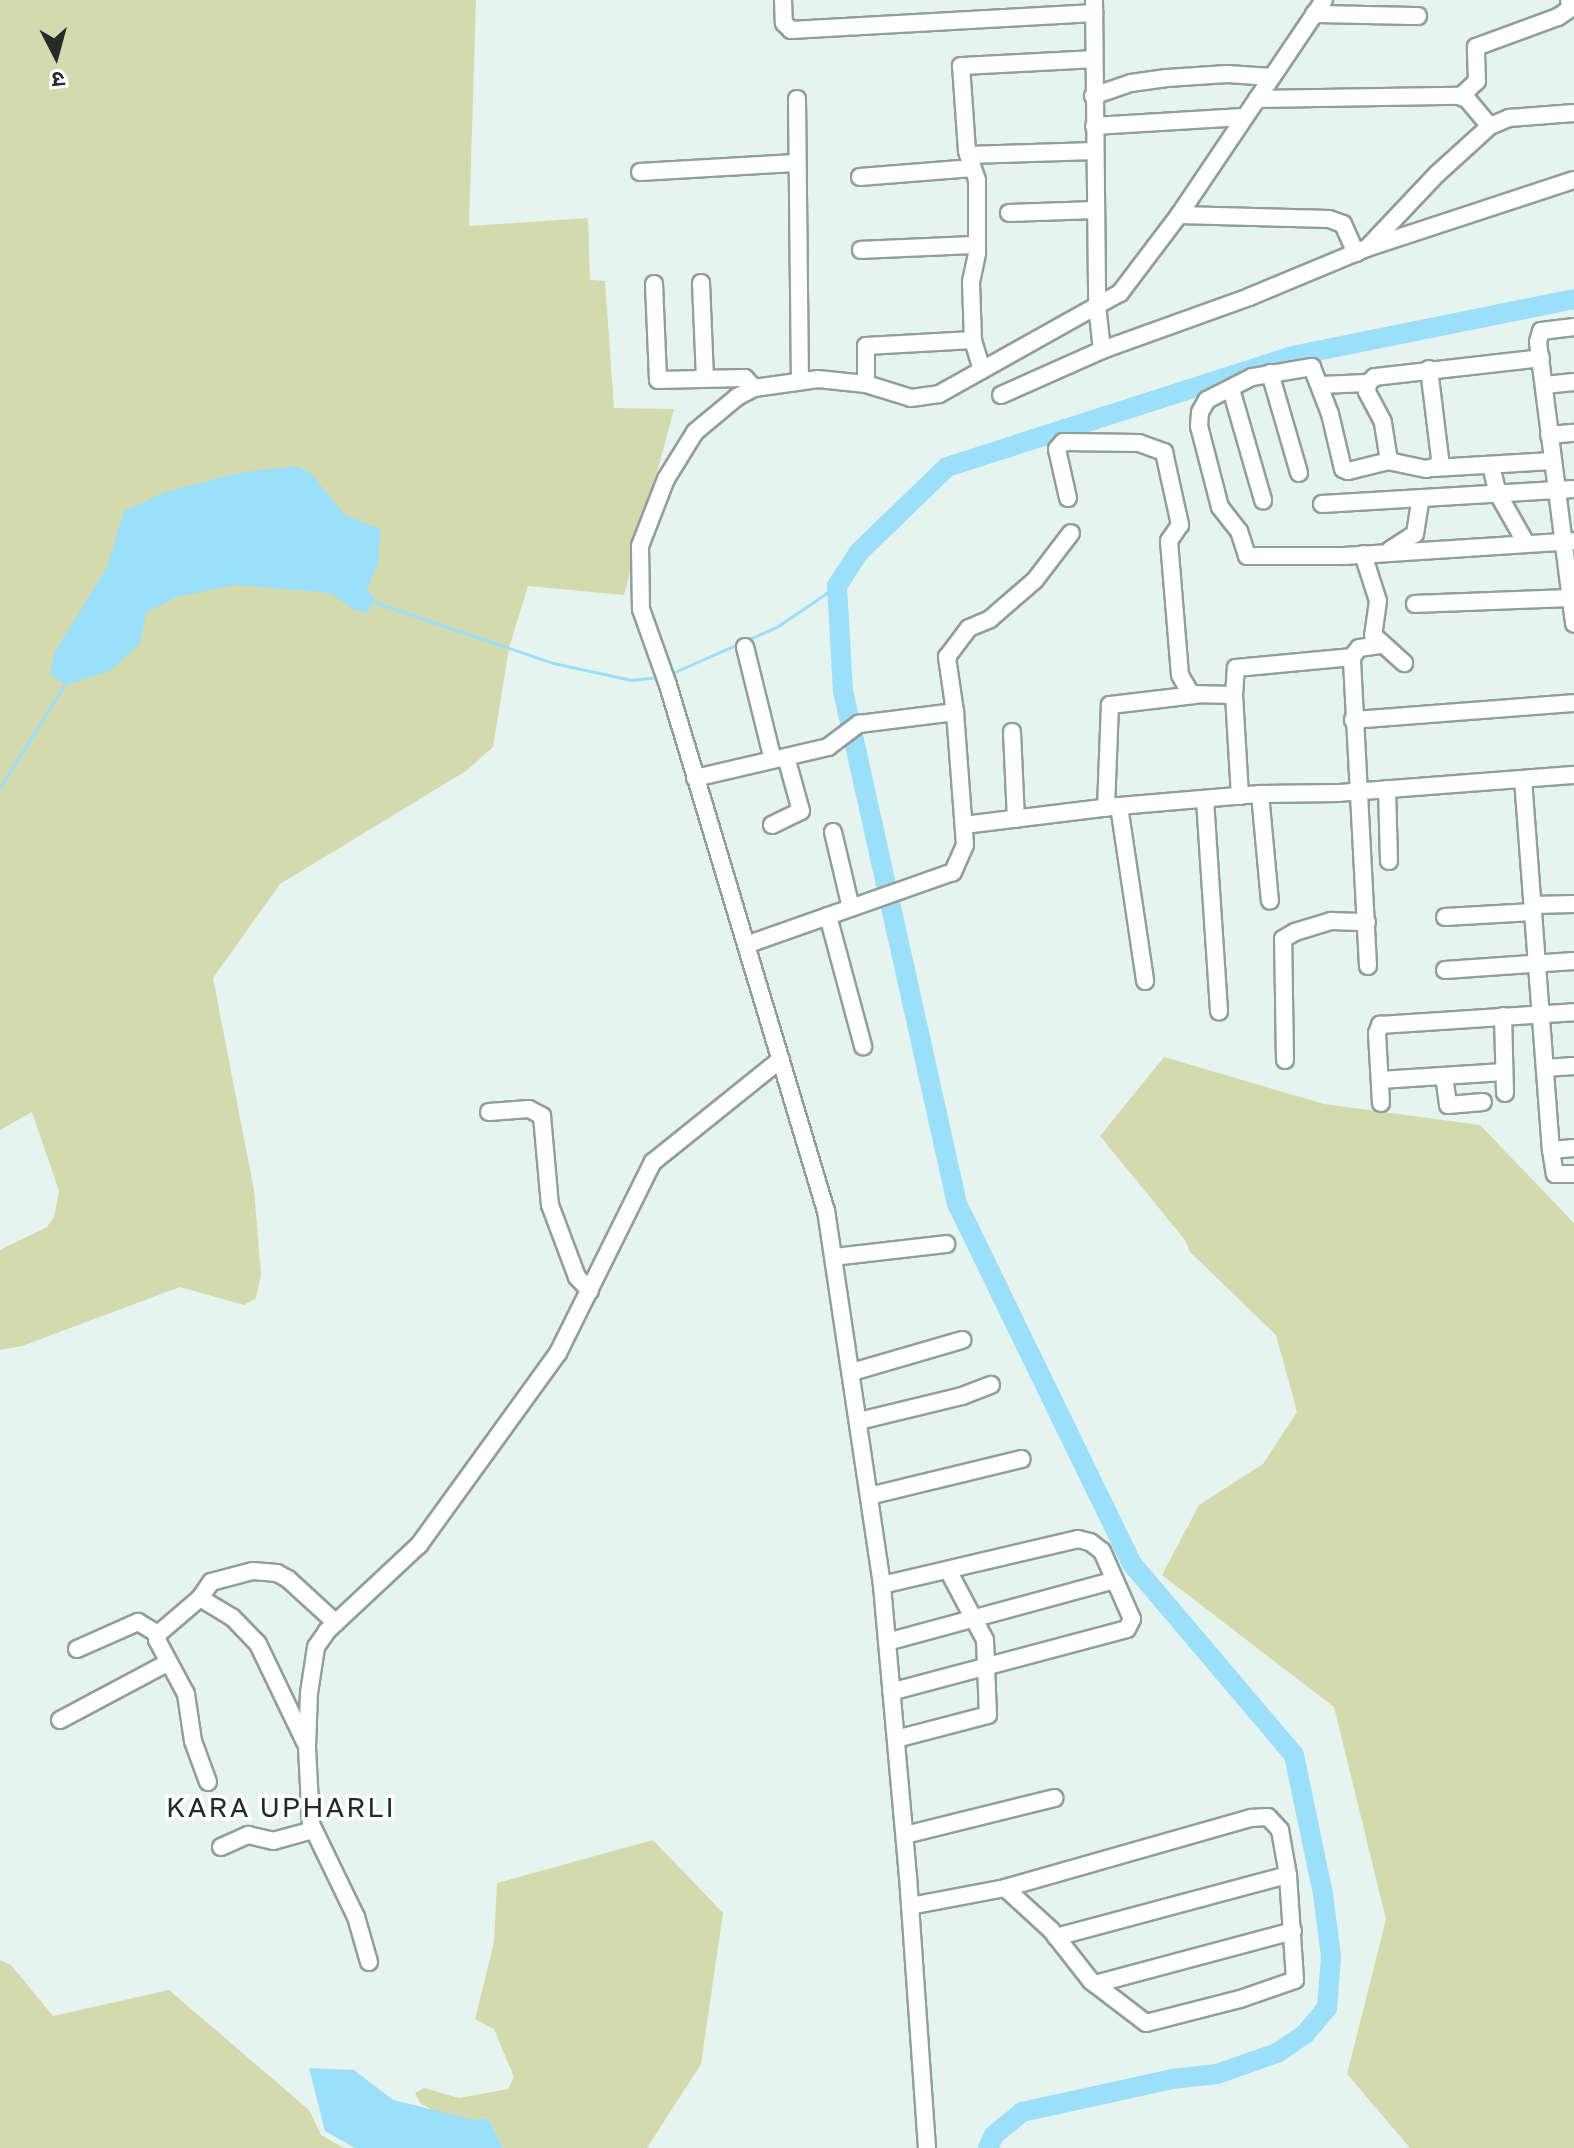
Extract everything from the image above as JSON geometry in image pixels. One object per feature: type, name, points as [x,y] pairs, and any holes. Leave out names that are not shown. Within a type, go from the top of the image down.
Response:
[{"type":"street","points":[[783,0],[784,26],[791,30],[1094,6],[1097,305],[1102,350]]},
{"type":"street","points":[[927,2148],[905,1835],[882,1585],[834,1257],[819,1181],[668,685],[641,609],[638,580],[640,546],[666,479],[695,432],[737,397],[754,388],[800,380],[866,384],[893,394],[923,397],[954,388],[1124,289],[1179,215],[1324,0]]},
{"type":"street","points":[[1461,96],[1477,81],[1475,48],[1558,17],[1570,9],[1569,0]]},
{"type":"street","points":[[1314,14],[1418,16]]},
{"type":"street","points":[[982,370],[973,340],[971,282],[977,245],[977,184],[970,162],[961,66],[1093,59]]},
{"type":"street","points":[[1093,96],[1131,83],[1167,78],[1227,74],[1272,77]]},
{"type":"street","points":[[1257,99],[1461,96],[1490,126]]},
{"type":"street","points":[[797,99],[795,163],[800,380]]},
{"type":"street","points":[[1361,250],[1490,126],[1509,118],[1574,113]]},
{"type":"street","points":[[1094,126],[1243,117]]},
{"type":"street","points":[[860,177],[970,162],[1095,151]]},
{"type":"street","points":[[640,172],[795,163]]},
{"type":"street","points":[[1001,395],[1102,350],[1249,297],[1361,250],[1574,180]]},
{"type":"street","points":[[1009,213],[1096,210]]},
{"type":"street","points":[[1179,215],[1329,219],[1343,224],[1361,250]]},
{"type":"street","points":[[861,250],[977,245]]},
{"type":"street","points":[[701,283],[705,379]]},
{"type":"street","points":[[654,284],[657,379],[745,378],[754,388]]},
{"type":"street","points":[[1574,327],[1539,332],[1556,491],[1569,541],[1574,624]]},
{"type":"street","points":[[866,384],[866,346],[973,340]]},
{"type":"street","points":[[1320,385],[1368,383],[1388,373],[1541,358]]},
{"type":"street","points":[[1552,461],[1418,469],[1389,461],[1348,471],[1343,469],[1320,385],[1312,367],[1252,377],[1207,400],[1198,422],[1222,512],[1239,531],[1247,556],[1385,553],[1569,541]]},
{"type":"street","points":[[1429,369],[1440,458],[1434,468]]},
{"type":"street","points":[[1270,373],[1299,473]]},
{"type":"street","points":[[1545,385],[1574,382]]},
{"type":"street","points":[[1368,383],[1369,396],[1383,422],[1389,461]]},
{"type":"street","points":[[1231,389],[1263,500]]},
{"type":"street","points":[[1549,435],[1574,433]]},
{"type":"street","points":[[1068,498],[1057,451],[1063,442],[1139,443],[1159,448],[1166,454],[1180,528],[1169,541],[1180,673],[1186,690],[1195,695]]},
{"type":"street","points":[[1491,466],[1498,494],[1526,543]]},
{"type":"street","points":[[1322,504],[1574,489]]},
{"type":"street","points":[[1385,553],[1415,534],[1421,498]]},
{"type":"street","points":[[746,945],[953,872],[963,855],[964,825],[955,712],[947,657],[969,628],[994,616],[1038,578],[1071,533]]},
{"type":"street","points":[[1363,554],[1378,601],[1372,627],[1380,645],[1404,663]]},
{"type":"street","points":[[1415,604],[1572,598]]},
{"type":"street","points":[[1368,966],[1352,657],[1359,648],[1380,645]]},
{"type":"street","points":[[745,647],[780,759],[801,811],[772,825]]},
{"type":"street","points":[[1240,796],[1234,695],[1239,666],[1352,657]]},
{"type":"street","points":[[1145,981],[1113,807],[1110,705],[1195,695],[1234,695]]},
{"type":"street","points":[[1353,720],[1574,703]]},
{"type":"street","points":[[695,778],[831,746],[859,724],[955,712]]},
{"type":"street","points":[[1012,732],[1016,819]]},
{"type":"street","points":[[964,825],[1260,794],[1358,792],[1574,775]]},
{"type":"street","points":[[1523,779],[1551,1150],[1555,1174],[1574,1174]]},
{"type":"street","points":[[1387,789],[1389,861]]},
{"type":"street","points":[[1260,794],[1270,901]]},
{"type":"street","points":[[1205,800],[1219,1012]]},
{"type":"street","points":[[833,832],[858,906]]},
{"type":"street","points":[[1445,917],[1574,904]]},
{"type":"street","points":[[828,916],[863,1046]]},
{"type":"street","points":[[1285,1060],[1283,939],[1331,921],[1367,922]]},
{"type":"street","points":[[1445,970],[1574,961]]},
{"type":"street","points":[[1381,1103],[1379,1026],[1574,1012]]},
{"type":"street","points":[[1503,1016],[1505,1093]]},
{"type":"street","points":[[369,1962],[356,1917],[313,1830],[307,1747],[313,1655],[336,1623],[419,1545],[558,1353],[660,1153],[781,1059]]},
{"type":"street","points":[[1545,1068],[1574,1066]]},
{"type":"street","points":[[1380,1080],[1504,1072]]},
{"type":"street","points":[[1444,1076],[1448,1105],[1483,1102]]},
{"type":"street","points":[[489,1112],[529,1109],[542,1116],[550,1205],[577,1277],[590,1291]]},
{"type":"street","points":[[1551,1150],[1574,1148]]},
{"type":"street","points":[[834,1257],[946,1244]]},
{"type":"street","points":[[852,1372],[962,1340]]},
{"type":"street","points":[[859,1421],[952,1399],[991,1385]]},
{"type":"street","points":[[869,1496],[1022,1459]]},
{"type":"street","points":[[882,1585],[1078,1539],[1099,1548],[1132,1619],[1130,1628],[891,1692]]},
{"type":"street","points":[[896,1739],[987,1716],[985,1640],[948,1570]]},
{"type":"street","points":[[208,1782],[193,1741],[186,1694],[157,1640],[158,1634],[200,1598],[211,1582],[236,1574],[265,1571],[288,1579],[336,1623]]},
{"type":"street","points":[[887,1642],[1115,1580]]},
{"type":"street","points":[[200,1598],[232,1617],[258,1644],[307,1747]]},
{"type":"street","points":[[77,1649],[138,1622],[158,1634]]},
{"type":"street","points":[[60,1720],[169,1662]]},
{"type":"street","points":[[905,1835],[1054,1798]]},
{"type":"street","points":[[910,1906],[1005,1888],[1262,1817],[1271,1818],[1278,1826],[1288,1875],[1293,1931],[1292,1983],[1150,2023],[1095,1984],[1072,1961],[1056,1937],[1005,1888]]},
{"type":"street","points":[[221,1847],[248,1835],[273,1841],[313,1830]]},
{"type":"street","points":[[1056,1937],[1288,1875]]},
{"type":"street","points":[[1095,1984],[1293,1931]]},
{"type":"green space","points":[[0,0],[476,0],[469,226],[588,218],[590,280],[605,281],[614,408],[674,409],[624,595],[528,586],[509,648],[493,747],[466,771],[280,884],[213,978],[254,1190],[261,1275],[256,1298],[244,1305],[180,1287],[22,1346],[0,1350],[0,1250],[47,1227],[54,1217],[59,1191],[32,1112],[0,1130]]},
{"type":"green space","points":[[1164,1057],[1324,1104],[1480,1125],[1574,1223],[1574,2148],[1410,2148],[1347,2074],[1386,1919],[1334,1707],[1162,1575],[1199,1505],[1263,1464],[1297,1412],[1276,1335],[1190,1252],[1185,1240],[1100,1136]]},
{"type":"green space","points":[[653,1840],[723,1913],[701,2064],[647,2148],[503,2148],[488,2118],[475,2120],[434,2111],[420,2103],[415,2093],[424,2088],[459,2098],[508,2089],[514,2077],[494,2029],[475,2019],[494,1942],[497,1883]]},
{"type":"green space","points":[[0,1960],[11,1965],[53,2016],[169,1990],[309,2110],[321,2135],[344,2148],[0,2148]]},
{"type":"water","points":[[295,466],[311,473],[345,515],[381,529],[378,562],[367,590],[375,598],[367,613],[353,609],[330,593],[236,585],[176,597],[146,613],[140,644],[110,671],[66,685],[50,675],[54,653],[107,567],[124,511],[168,491],[238,473]]},
{"type":"water","points":[[309,2068],[354,2070],[393,2100],[475,2120],[488,2118],[503,2148],[355,2148],[325,2131]]},
{"type":"waterway","points":[[988,2148],[994,2135],[1022,2112],[1172,2079],[1217,2074],[1277,2053],[1305,2034],[1327,2008],[1331,1956],[1323,1894],[1294,1755],[1132,1564],[957,1204],[843,691],[837,586],[859,552],[947,467],[1292,356],[1574,299]]},
{"type":"waterway","points":[[747,640],[778,626],[837,586]]},
{"type":"waterway","points":[[371,601],[553,663],[631,680],[659,677]]},
{"type":"waterway","points":[[670,674],[740,643]]},
{"type":"waterway","points":[[0,787],[66,682]]},
{"type":"district","name":"KARA UPHARLI","points":[[281,1807]]}]
